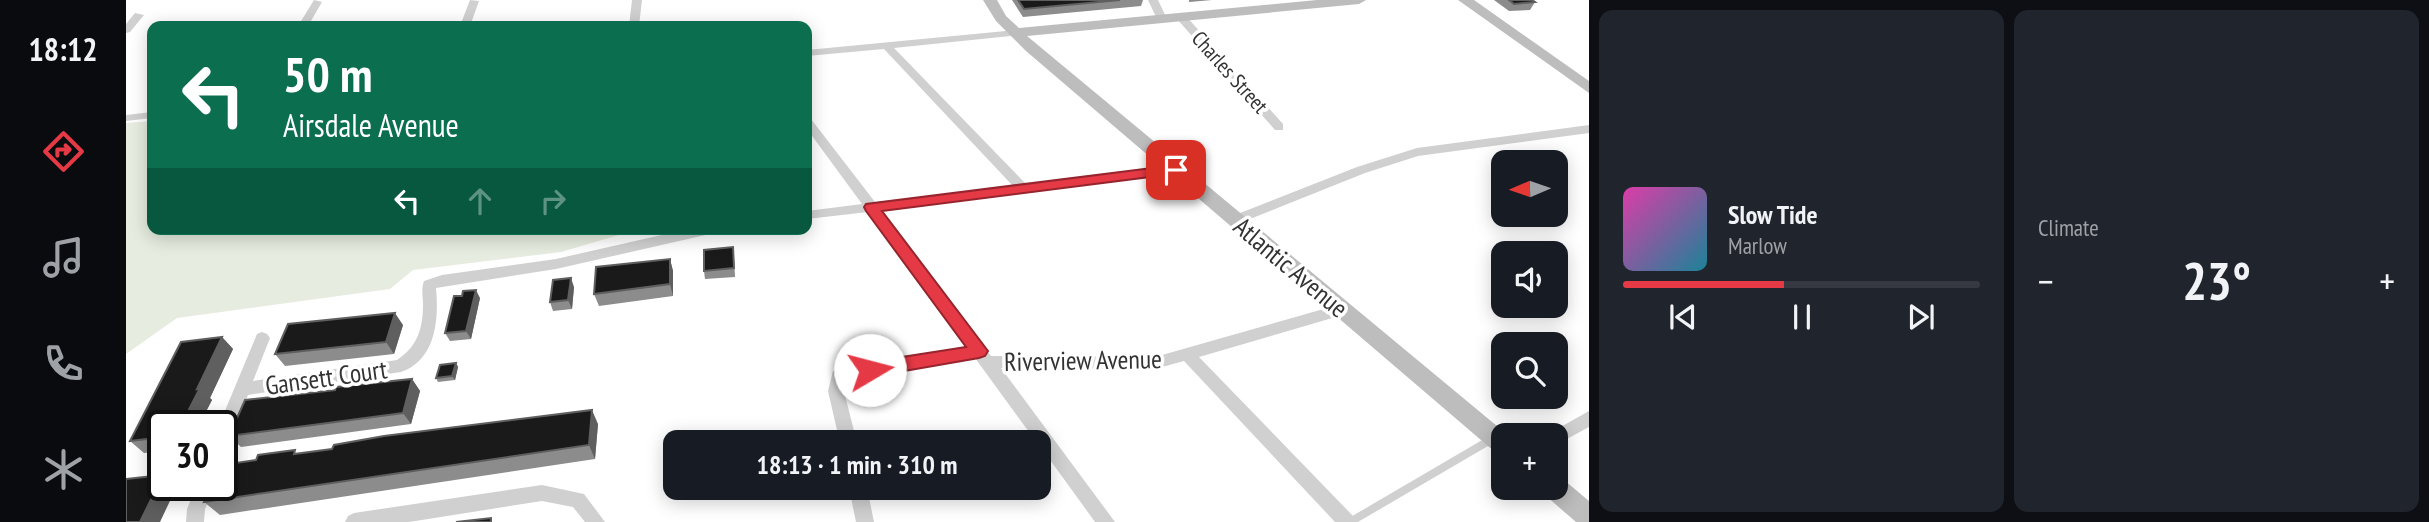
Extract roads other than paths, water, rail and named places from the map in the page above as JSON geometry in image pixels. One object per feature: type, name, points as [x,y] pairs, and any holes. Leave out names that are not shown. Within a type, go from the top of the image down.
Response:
[{"type":"main road","name":"Atlantic Avenue","points":[[990,0],[1001,18],[1016,33],[1491,434]]},
{"type":"main road","points":[[1016,33],[1359,0]]},
{"type":"main road","points":[[1465,0],[1589,88]]},
{"type":"main road","points":[[1568,499],[1589,517]]},
{"type":"street","points":[[635,21],[637,0]]},
{"type":"street","points":[[1153,0],[1162,19]]},
{"type":"street","points":[[467,21],[474,1]]},
{"type":"street","points":[[306,21],[317,2]]},
{"type":"street","points":[[126,30],[139,15]]},
{"type":"street","name":"Charles Street","points":[[1181,17],[1279,127]]},
{"type":"street","points":[[812,53],[1016,33]]},
{"type":"street","points":[[887,46],[1023,189]]},
{"type":"street","points":[[126,118],[147,116]]},
{"type":"street","points":[[812,128],[1107,522]]},
{"type":"street","points":[[1235,219],[1361,170],[1418,152],[1589,129]]},
{"type":"street","points":[[812,214],[1176,170]]},
{"type":"street","name":"Gansett Court","points":[[242,389],[401,366],[415,359],[423,349],[431,306],[429,285],[455,277],[583,258],[656,235]]},
{"type":"street","name":"Riverview Avenue","points":[[846,430],[836,391],[839,376],[983,357],[1138,365],[1189,356],[1341,310]]},
{"type":"street","points":[[234,410],[262,338]]},
{"type":"street","points":[[1189,356],[1349,522]]},
{"type":"street","points":[[1568,431],[1589,418]]},
{"type":"street","points":[[354,522],[542,493],[578,500],[596,522]]},
{"type":"street","points":[[195,522],[199,501]]},
{"type":"lane","points":[[1349,522],[1491,445]]}]
